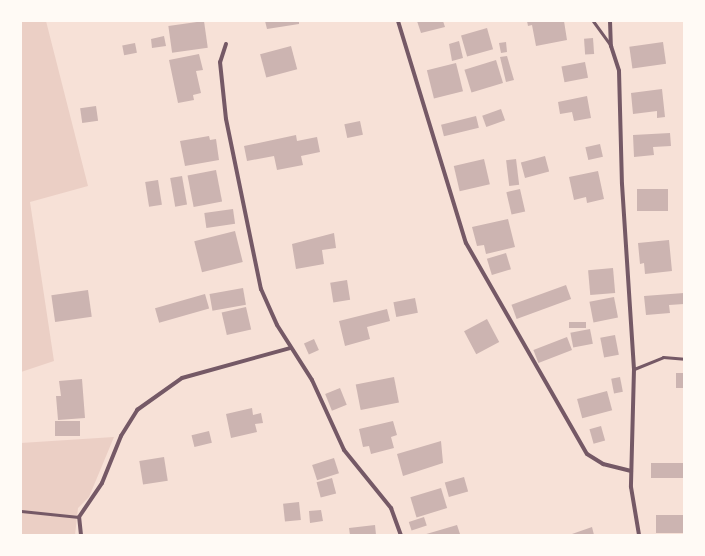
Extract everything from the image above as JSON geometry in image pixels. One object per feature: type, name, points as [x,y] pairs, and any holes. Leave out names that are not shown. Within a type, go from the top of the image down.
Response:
[{"type":"street","points":[[398,21],[466,243],[587,454],[602,464],[630,471]]},
{"type":"street","points":[[610,21],[611,46],[619,71],[622,184],[634,369],[630,471],[639,535]]},
{"type":"street","points":[[226,44],[220,62],[226,119],[261,289],[290,348],[312,380],[344,450],[390,508],[401,535]]},
{"type":"street","points":[[81,535],[80,517],[102,483],[121,436],[137,410],[159,392],[182,378],[290,348]]},
{"type":"lane","points":[[593,21],[611,46]]},
{"type":"lane","points":[[634,369],[662,357],[684,359]]},
{"type":"lane","points":[[21,511],[80,517]]},
{"type":"shaded area","points":[[21,21],[46,21],[88,186],[30,202],[54,361],[21,372]]},
{"type":"shaded area","points":[[114,437],[89,497],[78,508],[75,535],[21,535],[21,443]]},
{"type":"building","points":[[204,21],[208,48],[172,53],[168,26]]},
{"type":"building","points":[[265,21],[299,21],[299,24],[267,29]]},
{"type":"building","points":[[417,21],[443,21],[445,27],[421,33]]},
{"type":"building","points":[[527,21],[564,21],[567,40],[536,46],[532,25],[528,26]]},
{"type":"building","points":[[487,28],[493,49],[467,57],[461,35]]},
{"type":"building","points":[[164,36],[166,46],[152,48],[151,39]]},
{"type":"building","points":[[593,38],[594,54],[585,55],[584,39]]},
{"type":"building","points":[[459,41],[463,58],[452,61],[449,44]]},
{"type":"building","points":[[506,42],[507,52],[501,53],[499,43]]},
{"type":"building","points":[[663,42],[666,64],[632,69],[629,47]]},
{"type":"building","points":[[135,43],[137,53],[124,55],[122,45]]},
{"type":"building","points":[[291,46],[297,69],[266,77],[260,54]]},
{"type":"building","points":[[199,54],[203,70],[196,71],[201,93],[193,95],[194,100],[178,103],[169,60]]},
{"type":"building","points":[[507,56],[514,80],[506,82],[500,57]]},
{"type":"building","points":[[496,60],[503,83],[471,93],[464,70]]},
{"type":"building","points":[[585,62],[588,78],[564,82],[561,67]]},
{"type":"building","points":[[456,63],[463,91],[434,98],[427,70]]},
{"type":"building","points":[[662,89],[665,117],[657,118],[657,111],[633,114],[631,93]]},
{"type":"building","points":[[587,96],[591,118],[574,121],[572,112],[560,114],[558,102]]},
{"type":"building","points":[[96,106],[98,121],[82,123],[80,108]]},
{"type":"building","points":[[501,109],[505,120],[486,127],[482,116]]},
{"type":"building","points":[[476,116],[479,128],[444,136],[441,125]]},
{"type":"building","points":[[360,121],[363,135],[347,138],[344,124]]},
{"type":"building","points":[[670,133],[671,146],[653,147],[654,155],[634,157],[633,135]]},
{"type":"building","points":[[296,135],[297,141],[317,137],[320,152],[301,156],[303,165],[277,170],[274,156],[247,161],[244,146]]},
{"type":"building","points":[[209,136],[210,140],[216,139],[219,160],[185,166],[180,141]]},
{"type":"building","points":[[600,144],[603,157],[588,160],[585,147]]},
{"type":"building","points":[[545,156],[549,171],[525,178],[521,162]]},
{"type":"building","points":[[484,159],[490,184],[460,191],[454,166]]},
{"type":"building","points":[[516,159],[519,185],[509,186],[506,160]]},
{"type":"building","points":[[216,170],[222,201],[194,207],[188,176]]},
{"type":"building","points":[[598,171],[604,199],[587,203],[586,197],[574,200],[569,177]]},
{"type":"building","points":[[182,176],[187,205],[175,207],[170,178]]},
{"type":"building","points":[[158,180],[162,205],[149,207],[145,182]]},
{"type":"building","points":[[520,189],[525,211],[512,215],[506,192]]},
{"type":"building","points":[[637,189],[668,189],[668,211],[637,211]]},
{"type":"building","points":[[233,209],[235,224],[206,228],[204,213]]},
{"type":"building","points":[[508,219],[515,247],[486,254],[484,245],[477,246],[472,227]]},
{"type":"building","points":[[235,231],[243,262],[202,272],[194,241]]},
{"type":"building","points":[[334,233],[336,248],[322,250],[324,264],[296,269],[292,244]]},
{"type":"building","points":[[669,240],[672,271],[645,274],[644,263],[640,264],[638,243]]},
{"type":"building","points":[[506,253],[511,269],[492,275],[487,259]]},
{"type":"building","points":[[613,268],[615,293],[590,295],[588,270]]},
{"type":"building","points":[[347,280],[350,300],[333,302],[330,283]]},
{"type":"building","points":[[566,285],[571,299],[517,319],[511,305]]},
{"type":"building","points":[[243,288],[246,305],[212,311],[210,294]]},
{"type":"building","points":[[88,290],[92,317],[55,322],[51,295]]},
{"type":"building","points":[[684,293],[684,304],[669,305],[670,313],[646,315],[644,296]]},
{"type":"building","points":[[205,294],[209,308],[159,323],[155,308]]},
{"type":"building","points":[[614,297],[618,318],[593,322],[589,302]]},
{"type":"building","points":[[415,298],[418,313],[396,317],[393,302]]},
{"type":"building","points":[[246,307],[251,329],[227,335],[222,313]]},
{"type":"building","points":[[387,309],[390,321],[367,327],[370,339],[345,346],[339,321]]},
{"type":"building","points":[[487,319],[499,342],[476,354],[464,331]]},
{"type":"building","points":[[569,322],[586,322],[586,328],[569,328]]},
{"type":"building","points":[[590,329],[593,344],[573,348],[570,333]]},
{"type":"building","points":[[615,335],[619,355],[604,357],[600,338]]},
{"type":"building","points":[[567,337],[572,350],[538,363],[533,350]]},
{"type":"building","points":[[314,339],[319,350],[309,354],[304,343]]},
{"type":"building","points":[[676,373],[684,373],[684,388],[676,388]]},
{"type":"building","points":[[394,377],[399,403],[361,410],[356,384]]},
{"type":"building","points":[[620,377],[623,392],[614,393],[611,379]]},
{"type":"building","points":[[82,379],[85,418],[58,420],[56,396],[61,396],[59,381]]},
{"type":"building","points":[[340,388],[347,405],[332,411],[325,394]]},
{"type":"building","points":[[607,391],[612,410],[582,418],[577,399]]},
{"type":"building","points":[[252,408],[253,415],[261,413],[263,423],[255,424],[257,432],[231,438],[226,414]]},
{"type":"building","points":[[55,421],[80,421],[80,436],[55,436]]},
{"type":"building","points":[[393,421],[397,435],[391,437],[394,448],[371,454],[369,446],[363,447],[359,429]]},
{"type":"building","points":[[601,426],[605,440],[594,444],[589,429]]},
{"type":"building","points":[[209,431],[212,443],[194,447],[192,435]]},
{"type":"building","points":[[441,441],[443,463],[403,476],[397,454]]},
{"type":"building","points":[[164,457],[168,481],[143,485],[139,461]]},
{"type":"building","points":[[334,458],[339,473],[317,480],[312,465]]},
{"type":"building","points":[[651,463],[684,463],[684,478],[651,478]]},
{"type":"building","points":[[464,477],[468,491],[449,497],[445,483]]},
{"type":"building","points":[[332,478],[336,493],[321,498],[317,482]]},
{"type":"building","points":[[441,488],[447,508],[417,517],[410,497]]},
{"type":"building","points":[[299,502],[301,520],[285,522],[283,504]]},
{"type":"building","points":[[321,510],[323,521],[310,523],[309,511]]},
{"type":"building","points":[[656,515],[684,515],[684,533],[656,533]]},
{"type":"building","points":[[424,517],[427,526],[412,531],[409,522]]},
{"type":"building","points":[[375,525],[376,535],[350,535],[349,528]]},
{"type":"building","points":[[457,525],[460,534],[423,535]]},
{"type":"building","points":[[592,527],[594,535],[572,534]]}]
